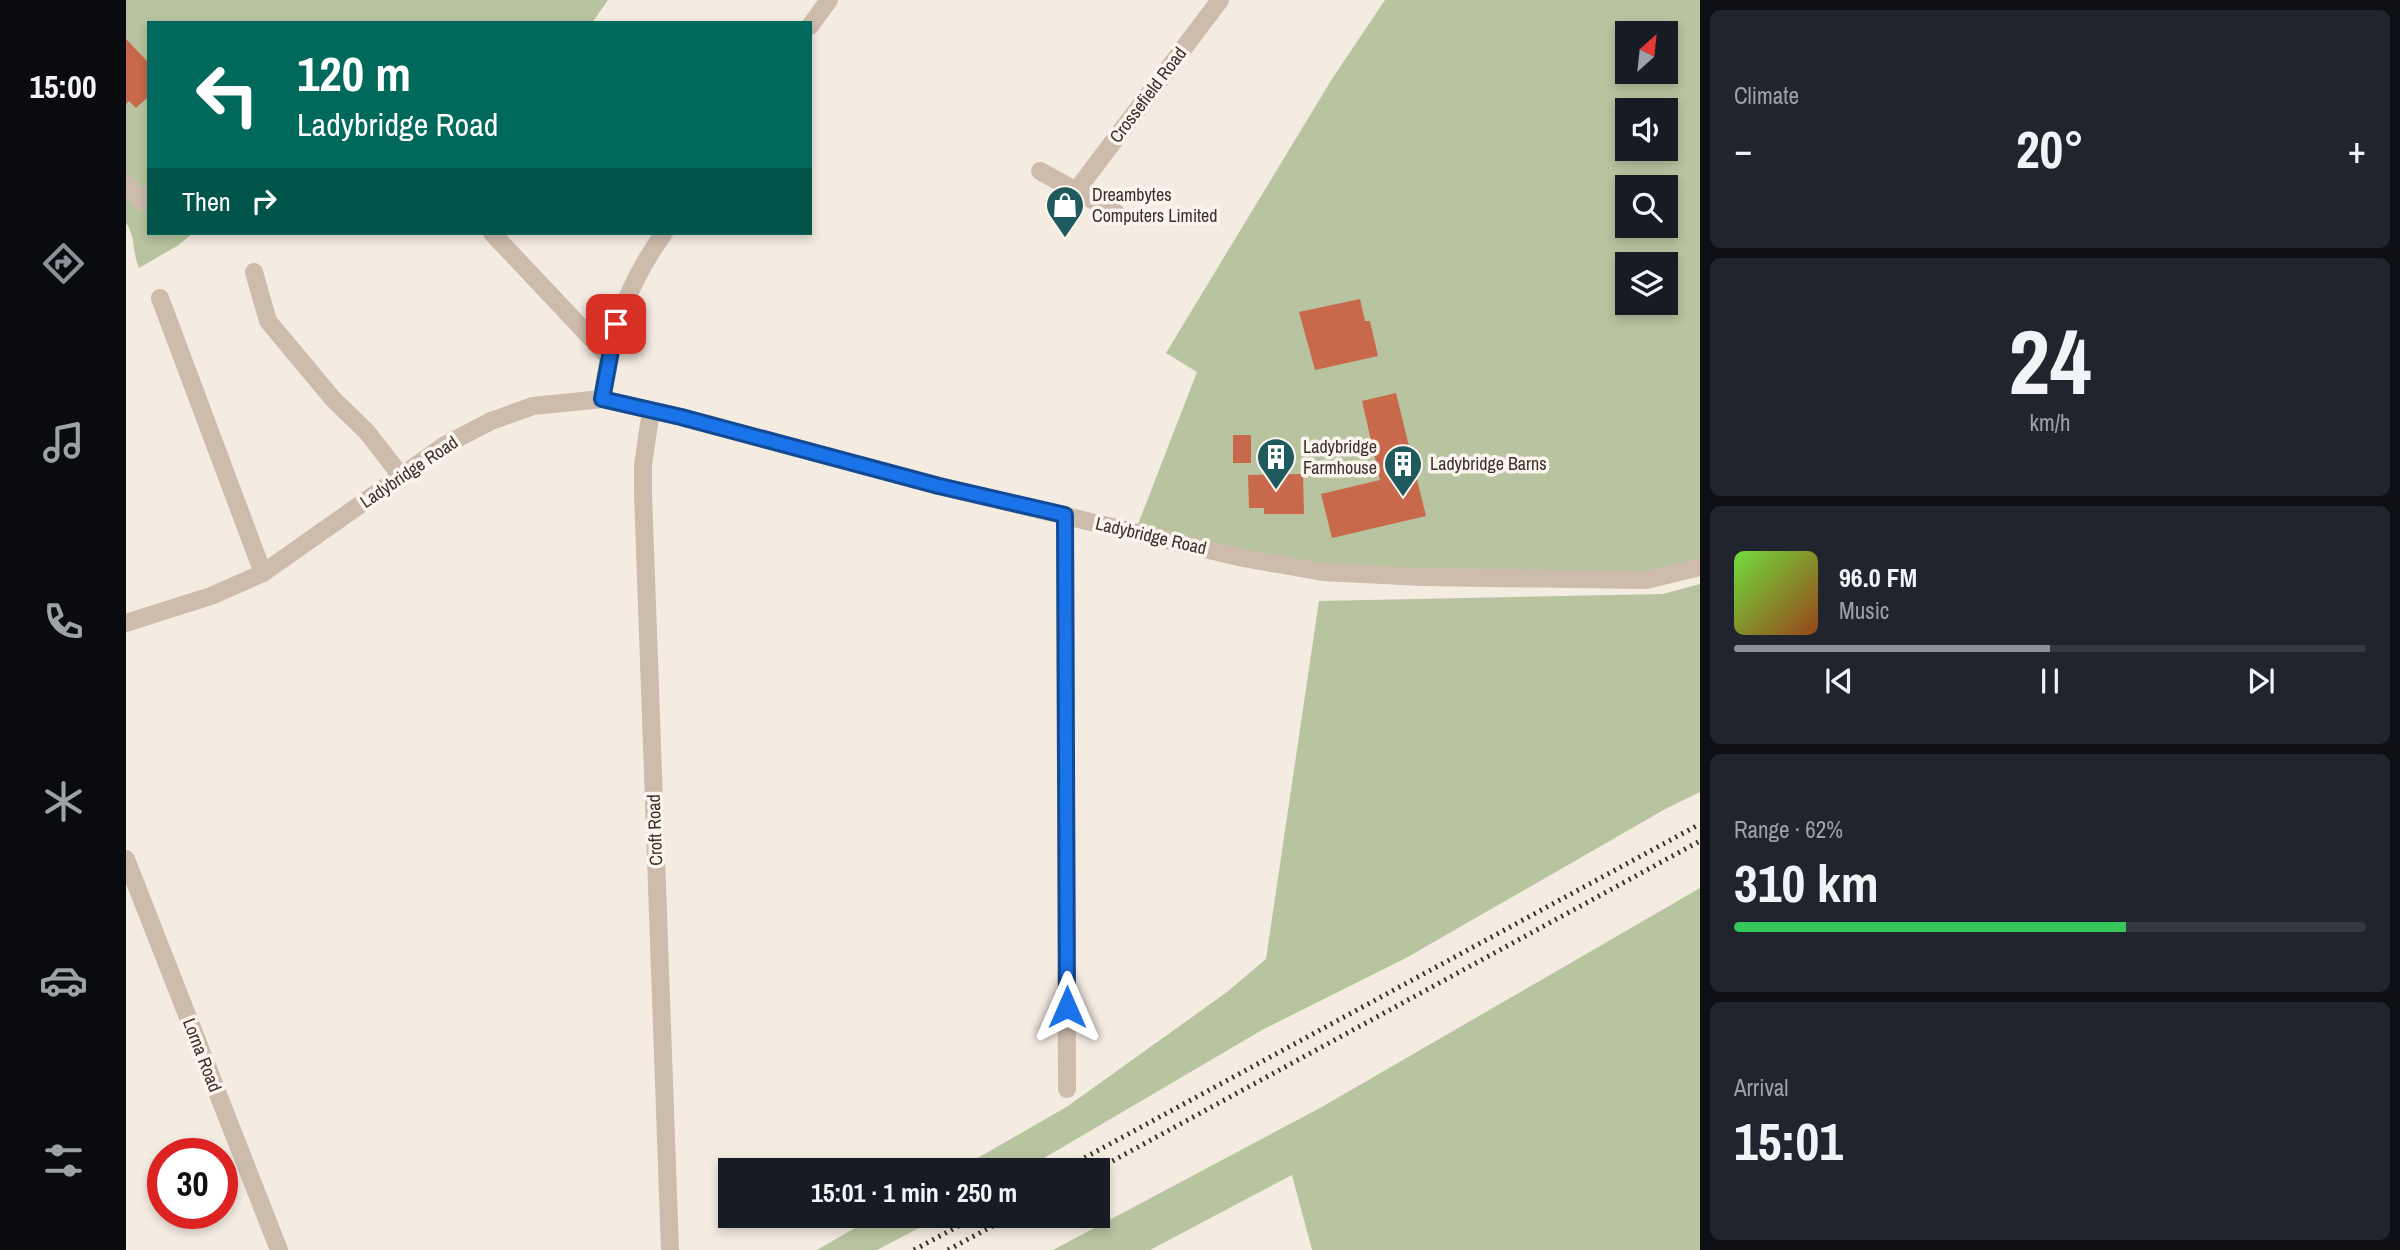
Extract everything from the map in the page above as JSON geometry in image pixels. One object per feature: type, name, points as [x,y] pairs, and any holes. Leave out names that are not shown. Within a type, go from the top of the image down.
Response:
[{"type":"street","points":[[812,23],[829,0]]},
{"type":"street","name":"Crossefield Road","points":[[1076,191],[1220,0]]},
{"type":"street","points":[[1040,171],[1116,213]]},
{"type":"street","points":[[126,183],[143,202],[147,199]]},
{"type":"street","points":[[494,235],[608,356]]},
{"type":"street","points":[[602,399],[616,324],[625,302],[663,235]]},
{"type":"street","points":[[254,272],[268,321],[333,399],[367,432],[401,476]]},
{"type":"street","points":[[160,298],[263,573]]},
{"type":"street","name":"Ladybridge Road","points":[[126,623],[211,596],[263,573],[445,445],[491,421],[533,406],[602,399],[681,417],[939,486],[1243,558],[1323,572],[1423,577],[1646,580],[1700,568]]},
{"type":"street","name":"Croft Road","points":[[650,411],[643,466],[643,494],[670,1250]]},
{"type":"street","points":[[1065,515],[1067,1089]]},
{"type":"street","name":"Lorna Road","points":[[126,859],[279,1250]]},
{"type":"green space","points":[[126,0],[608,0],[593,21],[147,21],[147,235],[191,235],[139,268],[126,223]]},
{"type":"green space","points":[[1385,0],[1700,0],[1700,564],[1646,580],[1323,572],[1135,532],[1197,372],[1166,353],[1332,79]]},
{"type":"green space","points":[[1700,584],[1700,792],[1667,808],[1406,958],[1262,1030],[1044,1158],[978,1158],[1068,1106],[1227,992],[1266,959],[1319,601],[1663,594]]},
{"type":"green space","points":[[1700,888],[1700,1250],[1312,1250],[1292,1175],[1150,1250],[1053,1250],[1094,1228],[1110,1228],[1110,1220],[1320,1108]]},
{"type":"green space","points":[[855,1228],[919,1228],[877,1250],[817,1250]]},
{"type":"building","points":[[126,39],[147,61],[147,98],[136,108],[129,101],[126,104]]},
{"type":"building","points":[[1360,299],[1365,321],[1370,321],[1378,356],[1315,370],[1299,312]]},
{"type":"building","points":[[1396,393],[1426,516],[1332,538],[1321,494],[1380,480],[1362,401]]},
{"type":"building","points":[[1233,435],[1251,435],[1251,463],[1233,463]]},
{"type":"building","name":"Ladybridge Farmhouse","points":[[1303,474],[1304,514],[1264,514],[1264,508],[1249,508],[1248,475]]},
{"type":"railway","points":[[1084,1158],[1700,824]]},
{"type":"railway","points":[[1110,1162],[1700,841]]},
{"type":"railway","points":[[914,1250],[955,1228]]},
{"type":"railway","points":[[948,1250],[989,1228]]},
{"type":"place","name":"Dreambytes Computers Limited","points":[[1065,239]]},
{"type":"place","name":"Ladybridge Farmhouse","points":[[1276,491]]},
{"type":"place","name":"Ladybridge Barns","points":[[1403,498]]},
{"type":"route","points":[[616,324],[602,399],[681,417],[939,486],[1065,515],[1067,1007]]}]
